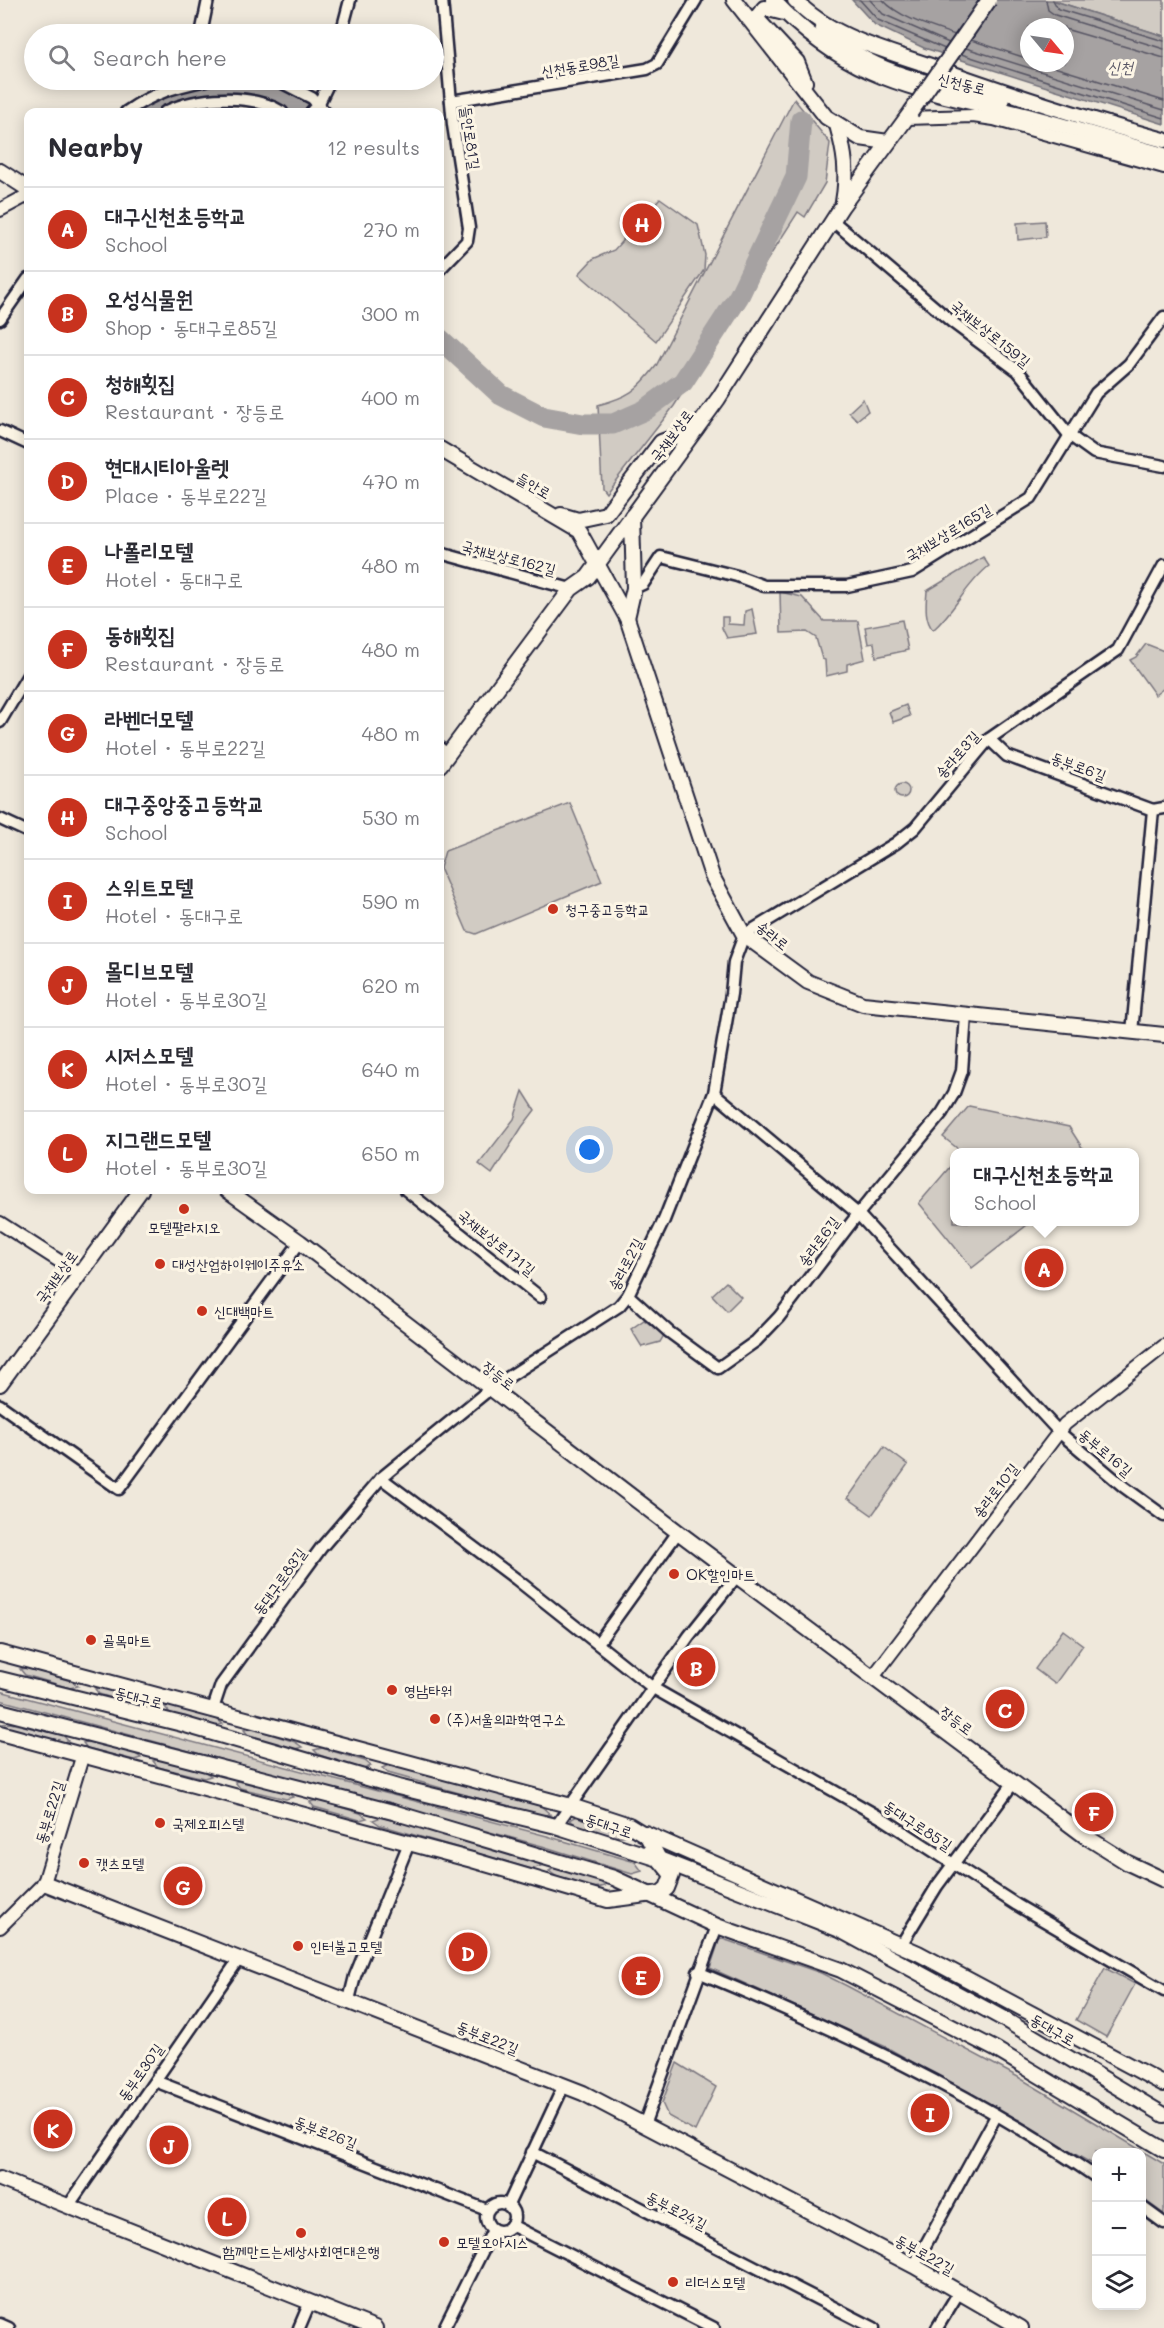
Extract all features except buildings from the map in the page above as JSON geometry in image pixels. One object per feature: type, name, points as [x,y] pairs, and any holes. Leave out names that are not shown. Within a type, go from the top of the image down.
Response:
[{"type":"main road","points":[[734,0],[826,117],[861,138],[888,142]]},
{"type":"main road","points":[[748,0],[749,7],[756,18],[797,62],[809,93]]},
{"type":"main road","name":"신천동로","points":[[773,0],[807,33],[850,63],[900,85],[1020,114],[1164,155]]},
{"type":"main road","name":"국채보상로","points":[[444,753],[571,589],[588,577],[696,429],[842,206],[989,0]]},
{"type":"main road","points":[[798,2],[826,32],[843,45],[904,77],[1048,108]]},
{"type":"main road","name":"신천동로","points":[[798,2],[819,19],[850,36],[888,51],[1048,108],[1164,140]]},
{"type":"main road","points":[[756,18],[764,8],[786,14]]},
{"type":"main road","points":[[837,125],[845,153],[847,177],[842,206]]},
{"type":"main road","points":[[0,171],[24,186]]},
{"type":"main road","points":[[548,512],[579,520],[606,514],[661,442],[696,429]]},
{"type":"main road","name":"들안로","points":[[444,451],[579,531],[597,564]]},
{"type":"main road","points":[[627,618],[634,588],[632,515]]},
{"type":"main road","name":"송라로","points":[[597,564],[627,618],[712,876],[744,935],[808,982],[863,1004],[1164,1035]]},
{"type":"main road","name":"국채보상로","points":[[0,1384],[78,1273],[138,1194]]},
{"type":"main road","name":"장등로","points":[[233,1194],[300,1242],[678,1532],[1085,1836],[1128,1863],[1164,1880]]},
{"type":"main road","points":[[0,1653],[571,1806],[629,1825],[901,1945],[1164,2084]]},
{"type":"main road","name":"동대구로","points":[[0,1679],[182,1724],[398,1787],[556,1826],[659,1859],[840,1930],[1002,2018],[1164,2115]]},
{"type":"main road","points":[[0,1711],[393,1812],[614,1878],[717,1926],[841,1970],[995,2049],[1164,2150]]},
{"type":"main road","points":[[0,1733],[409,1843],[608,1900],[652,1896],[667,1888],[672,1875],[659,1859],[647,1836],[629,1825]]},
{"type":"main road","name":"동부로22길","points":[[44,1883],[564,2085],[914,2266],[1021,2328]]},
{"type":"main road","points":[[0,2179],[375,2328]]},
{"type":"street","points":[[203,24],[208,0]]},
{"type":"street","points":[[344,24],[350,0]]},
{"type":"street","name":"들안로81길","points":[[442,0],[451,101],[469,228],[466,242],[444,265]]},
{"type":"street","name":"신천동로98길","points":[[451,101],[647,69],[657,64],[696,0]]},
{"type":"street","points":[[132,108],[149,96],[169,90]]},
{"type":"street","points":[[293,90],[322,108],[327,90]]},
{"type":"street","points":[[180,108],[202,102],[236,100],[254,101],[272,108]]},
{"type":"street","name":"신천동로","points":[[909,115],[973,116],[994,119],[1164,167]]},
{"type":"street","points":[[0,210],[24,197]]},
{"type":"street","name":"국채보상로159길","points":[[833,221],[952,322],[1018,371],[1068,435],[1094,453],[1164,466]]},
{"type":"street","points":[[0,319],[24,285]]},
{"type":"street","name":"국채보상로165길","points":[[634,588],[643,584],[661,557],[737,576],[764,586],[847,586],[908,574],[1031,498],[1096,393],[1129,364],[1164,317]]},
{"type":"street","points":[[0,431],[24,442]]},
{"type":"street","name":"국채보상로162길","points":[[444,554],[571,589]]},
{"type":"street","name":"송라로3길","points":[[744,935],[872,859],[909,833],[989,739],[1118,650],[1164,565]]},
{"type":"street","points":[[0,722],[24,682]]},
{"type":"street","name":"동부로6길","points":[[989,739],[1007,756],[1159,809]]},
{"type":"street","points":[[1132,1032],[1159,809]]},
{"type":"street","points":[[0,819],[24,830]]},
{"type":"street","name":"송라로2길","points":[[490,1389],[611,1312],[628,1295],[660,1230],[714,1093],[731,994],[734,962],[744,935]]},
{"type":"street","name":"송라로6길","points":[[628,1295],[669,1332],[718,1368],[756,1341],[779,1317],[858,1214],[942,1113],[954,1093],[962,1071],[966,1015]]},
{"type":"street","points":[[714,1093],[858,1214]]},
{"type":"street","name":"국채보상로171길","points":[[411,1194],[540,1297]]},
{"type":"street","name":"동부로16길","points":[[858,1214],[1059,1432],[1124,1487],[1164,1516]]},
{"type":"street","points":[[0,1223],[78,1273]]},
{"type":"street","points":[[0,1405],[119,1489],[300,1242]]},
{"type":"street","name":"송라로10길","points":[[873,1677],[1065,1424],[1164,1346]]},
{"type":"street","name":"동대구로83길","points":[[213,1709],[221,1685],[321,1548],[381,1478],[490,1389]]},
{"type":"street","points":[[381,1478],[598,1643],[678,1532]]},
{"type":"street","points":[[556,1826],[689,1636],[737,1575]]},
{"type":"street","name":"동대구로85길","points":[[598,1643],[653,1688],[885,1820],[953,1864],[1164,1991]]},
{"type":"street","name":"동부로22길","points":[[44,1883],[84,1754]]},
{"type":"street","points":[[901,1945],[953,1864],[1014,1782]]},
{"type":"street","points":[[349,2000],[355,1976],[409,1843]]},
{"type":"street","points":[[0,1927],[44,1883]]},
{"type":"street","points":[[644,2125],[698,1972],[717,1926]]},
{"type":"street","name":"동부로30길","points":[[69,2205],[239,1959]]},
{"type":"street","points":[[698,1972],[880,2052],[996,2116],[1092,2175]]},
{"type":"street","name":"동부로26길","points":[[155,2081],[487,2210]]},
{"type":"street","points":[[508,2205],[564,2085]]},
{"type":"street","points":[[914,2266],[996,2116]]},
{"type":"street","name":"동부로24길","points":[[532,2152],[874,2328]]},
{"type":"street","points":[[494,2204],[508,2205],[513,2213],[511,2225],[502,2231],[493,2230],[487,2224],[487,2210],[494,2204]]},
{"type":"street","points":[[1146,2210],[1164,2223]]},
{"type":"street","points":[[511,2225],[714,2328]]},
{"type":"street","points":[[444,2328],[493,2230]]},
{"type":"street","points":[[937,2328],[960,2292]]},
{"type":"street","points":[[299,2328],[310,2302]]},
{"type":"street","points":[[0,2324],[9,2328]]},
{"type":"shaded area","points":[[1052,0],[1164,0],[1164,36]]},
{"type":"shaded area","points":[[794,99],[830,143],[825,183],[805,217],[798,212],[674,406],[606,493],[602,488],[598,405],[631,392],[656,366]]},
{"type":"shaded area","points":[[660,198],[698,225],[705,255],[704,270],[656,341],[579,274],[593,259],[614,250]]},
{"type":"shaded area","points":[[1045,221],[1046,237],[1018,240],[1017,223]]},
{"type":"shaded area","points":[[863,399],[868,411],[857,420],[849,412]]},
{"type":"shaded area","points":[[983,557],[989,566],[933,630],[927,616],[927,591]]},
{"type":"shaded area","points":[[780,592],[802,597],[824,621],[858,621],[865,659],[847,664],[847,671],[826,676],[825,660],[822,659],[816,638],[807,632],[781,633]]},
{"type":"shaded area","points":[[752,609],[757,634],[727,638],[722,628],[722,617],[728,617],[728,624],[744,625],[745,611]]},
{"type":"shaded area","points":[[902,620],[908,650],[876,657],[874,643],[868,644],[865,627]]},
{"type":"shaded area","points":[[1146,644],[1164,651],[1164,688],[1155,695],[1130,660],[1136,657]]},
{"type":"shaded area","points":[[906,705],[910,716],[893,722],[889,712]]},
{"type":"shaded area","points":[[902,784],[907,786],[909,791],[907,796],[902,798],[897,796],[895,791],[897,786]]},
{"type":"shaded area","points":[[570,803],[602,881],[476,934],[467,931],[444,877],[445,851]]},
{"type":"shaded area","points":[[523,1091],[535,1110],[492,1174],[479,1164],[514,1119]]},
{"type":"shaded area","points":[[969,1106],[1069,1127],[1082,1148],[957,1148],[943,1137]]},
{"type":"shaded area","points":[[950,1167],[950,1226],[1026,1226],[972,1268],[919,1203]]},
{"type":"shaded area","points":[[726,1282],[741,1297],[727,1311],[712,1295]]},
{"type":"shaded area","points":[[644,1320],[664,1335],[660,1342],[642,1347],[631,1329]]},
{"type":"shaded area","points":[[884,1447],[908,1465],[872,1515],[848,1498]]},
{"type":"shaded area","points":[[1063,1630],[1083,1645],[1055,1684],[1035,1669]]},
{"type":"shaded area","points":[[28,1668],[71,1681],[78,1686],[70,1688],[25,1675],[20,1669]]},
{"type":"shaded area","points":[[103,1687],[145,1700],[152,1706],[145,1708],[99,1694],[95,1689]]},
{"type":"shaded area","points":[[0,1691],[547,1836],[635,1862],[642,1871],[632,1874],[542,1846],[0,1700]]},
{"type":"shaded area","points":[[173,1705],[216,1719],[223,1724],[215,1726],[170,1713],[165,1707]]},
{"type":"shaded area","points":[[10,1723],[63,1735],[68,1741],[62,1743],[7,1730],[1,1724]]},
{"type":"shaded area","points":[[252,1728],[295,1742],[302,1747],[295,1749],[249,1736],[244,1730]]},
{"type":"shaded area","points":[[90,1741],[134,1753],[141,1758],[134,1760],[87,1748],[83,1743]]},
{"type":"shaded area","points":[[322,1748],[365,1761],[371,1766],[364,1769],[319,1755],[314,1750]]},
{"type":"shaded area","points":[[161,1759],[204,1771],[211,1776],[204,1778],[158,1767],[153,1761]]},
{"type":"shaded area","points":[[389,1765],[541,1806],[550,1814],[541,1816],[388,1773],[382,1768]]},
{"type":"shaded area","points":[[243,1780],[286,1792],[293,1797],[286,1799],[240,1788],[235,1782]]},
{"type":"shaded area","points":[[317,1800],[360,1813],[367,1818],[360,1820],[314,1807],[310,1802]]},
{"type":"shaded area","points":[[577,1816],[619,1829],[626,1835],[605,1835],[589,1830],[570,1820]]},
{"type":"shaded area","points":[[381,1817],[533,1858],[541,1866],[532,1869],[380,1825],[373,1820]]},
{"type":"shaded area","points":[[556,1867],[598,1880],[605,1886],[592,1887],[568,1882],[549,1871]]},
{"type":"shaded area","points":[[720,1938],[821,1973],[1018,2077],[1137,2148],[1092,2148],[1092,2164],[886,2047],[710,1968]]},
{"type":"shaded area","points":[[1105,1968],[1135,1984],[1106,2037],[1076,2020]]},
{"type":"shaded area","points":[[677,2063],[716,2087],[695,2131],[668,2116],[662,2103]]},
{"type":"shaded area","points":[[1146,2153],[1164,2164],[1164,2214],[1146,2201]]},
{"type":"water","name":"신천","points":[[852,0],[1052,0],[1164,36],[1164,124],[924,48],[875,25]]},
{"type":"waterway","points":[[144,108],[171,98],[216,90]]},
{"type":"waterway","points":[[260,90],[281,96],[301,108]]},
{"type":"waterway","points":[[444,343],[501,395],[544,417],[583,424],[613,424],[645,410],[683,382],[739,296],[796,177],[801,120]]},
{"type":"place","name":"대구중앙중고등학교","points":[[642,223]]},
{"type":"place","name":"청구중고등학교","points":[[553,909]]},
{"type":"place","name":"모텔팔라지오","points":[[184,1209]]},
{"type":"place","name":"대성산업하이웨이주유소","points":[[160,1264]]},
{"type":"place","name":"대구신천초등학교","points":[[1044,1268]]},
{"type":"place","name":"신대백마트","points":[[202,1311]]},
{"type":"place","name":"OK할인마트","points":[[674,1574]]},
{"type":"place","name":"골목마트","points":[[91,1640]]},
{"type":"place","name":"오성식물원","points":[[696,1667]]},
{"type":"place","name":"영남타워","points":[[392,1690]]},
{"type":"place","name":"청해횟집","points":[[1005,1709]]},
{"type":"place","name":"(주)서울의과학연구소","points":[[435,1719]]},
{"type":"place","name":"동해횟집","points":[[1094,1812]]},
{"type":"place","name":"국제오피스텔","points":[[160,1823]]},
{"type":"place","name":"캣츠모텔","points":[[84,1863]]},
{"type":"place","name":"라벤더모텔","points":[[183,1886]]},
{"type":"place","name":"인터불고모텔","points":[[298,1946]]},
{"type":"place","name":"현대시티아울렛","points":[[468,1952]]},
{"type":"place","name":"나폴리모텔","points":[[641,1976]]},
{"type":"place","name":"스위트모텔","points":[[930,2113]]},
{"type":"place","name":"시저스모텔","points":[[53,2129]]},
{"type":"place","name":"몰디브모텔","points":[[169,2145]]},
{"type":"place","name":"지그랜드모텔","points":[[227,2217]]},
{"type":"place","name":"함께만드는세상사회연대은행","points":[[301,2233]]},
{"type":"place","name":"모텔오아시스","points":[[444,2242]]},
{"type":"place","name":"리더스모텔","points":[[673,2282]]}]
